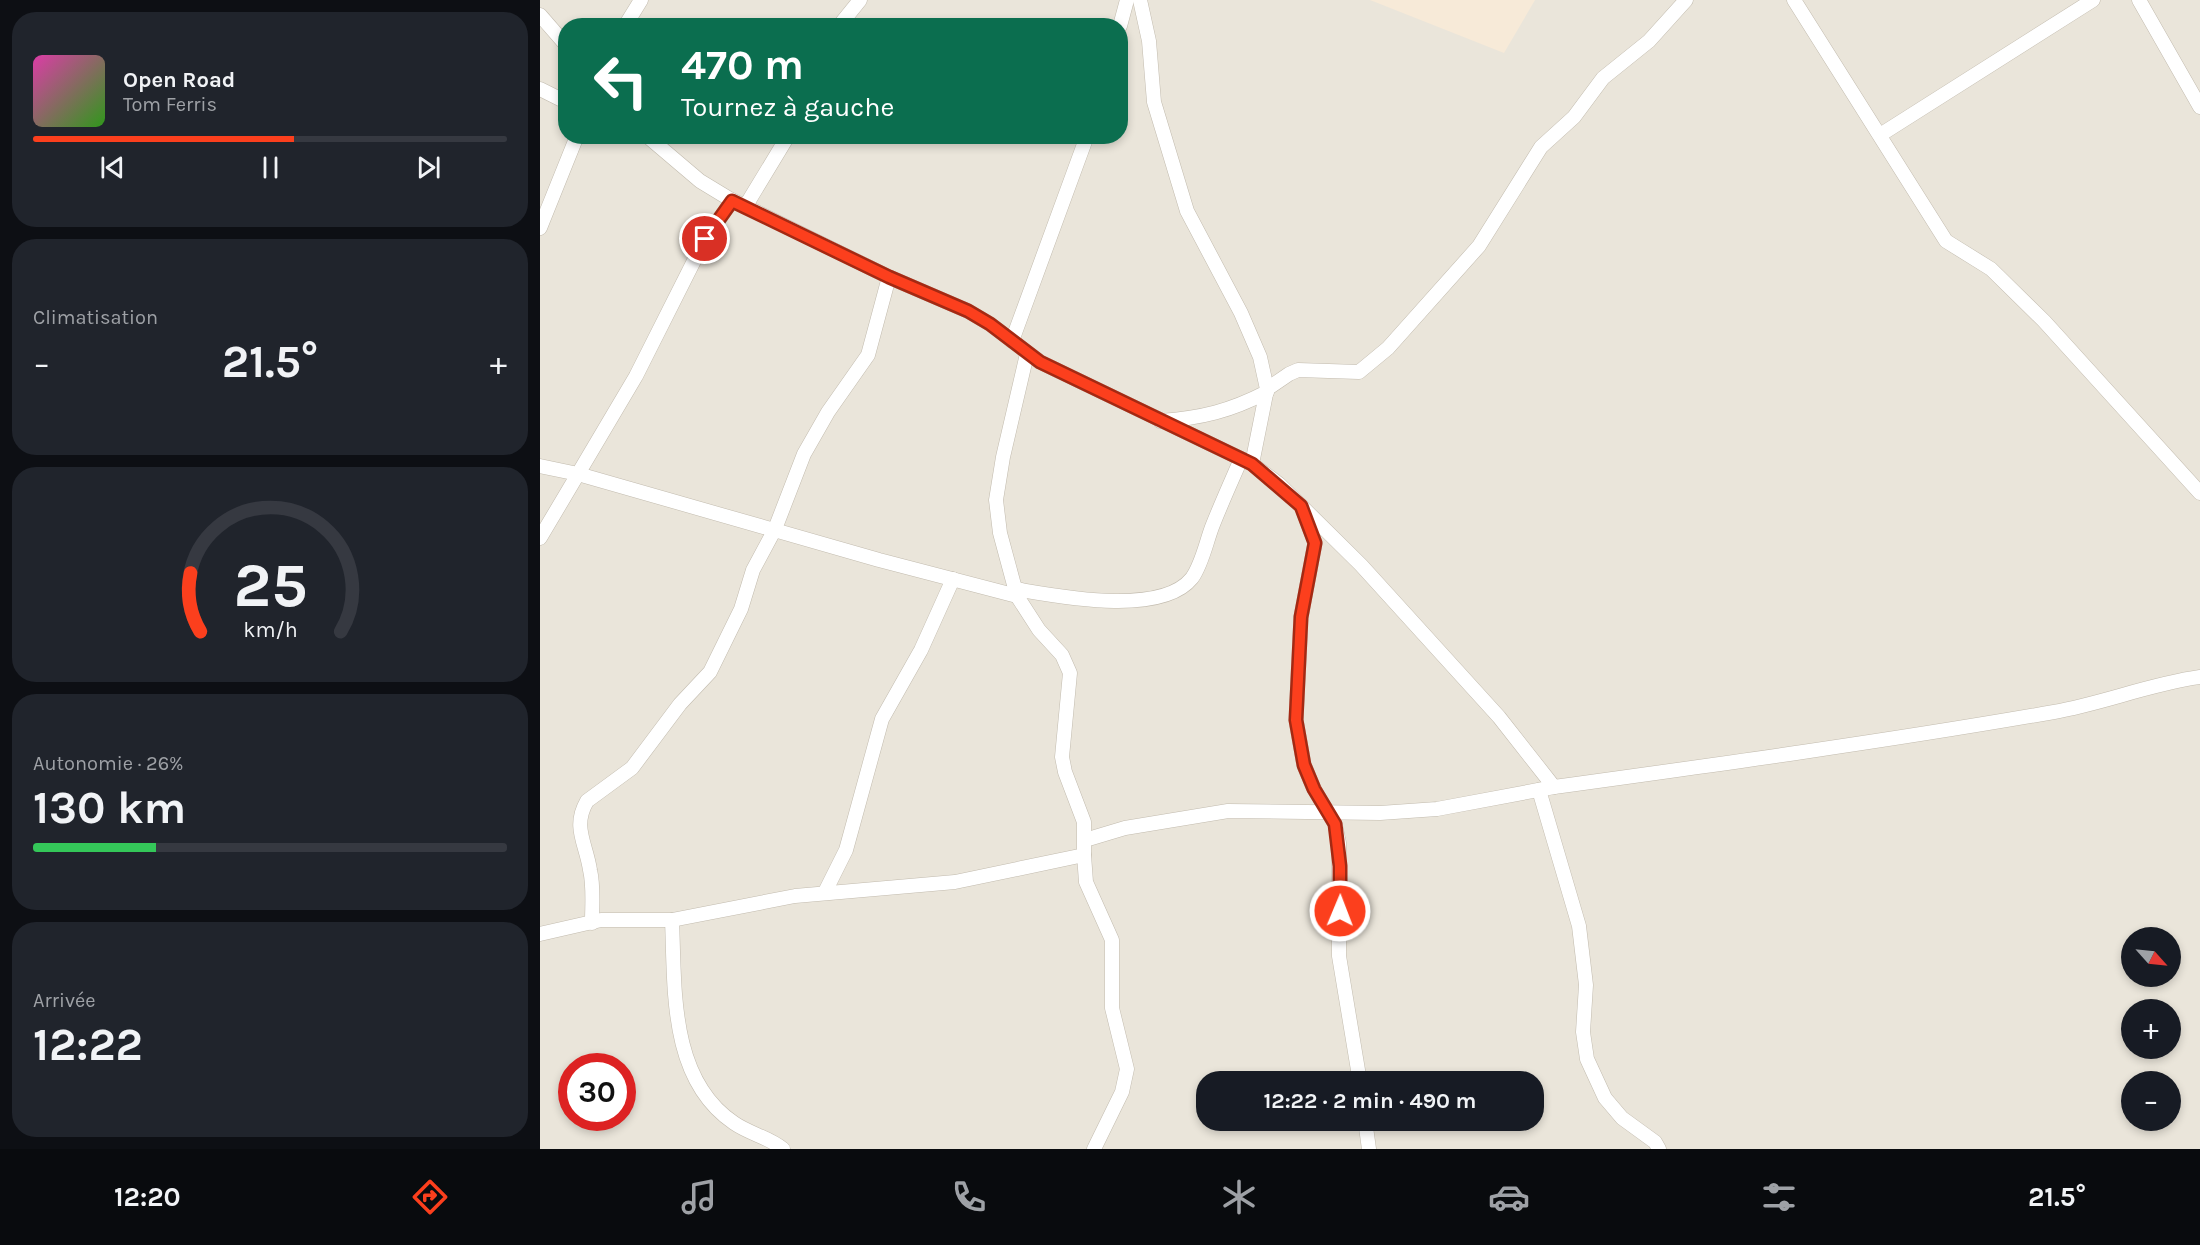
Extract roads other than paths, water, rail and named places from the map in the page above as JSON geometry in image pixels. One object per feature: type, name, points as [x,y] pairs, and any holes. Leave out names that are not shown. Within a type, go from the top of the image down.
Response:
[{"type":"street","points":[[630,18],[641,0]]},
{"type":"street","points":[[845,18],[860,0]]},
{"type":"street","points":[[1122,18],[1127,0]]},
{"type":"street","points":[[540,466],[578,474],[953,579],[1016,592],[1080,600],[1129,601],[1180,587],[1192,578],[1246,462],[1267,390],[1260,357],[1252,337],[1187,211],[1154,102],[1149,41],[1140,0]]},
{"type":"street","points":[[1158,421],[1194,419],[1227,411],[1267,390],[1288,374],[1298,370],[1359,372],[1388,348],[1479,246],[1541,147],[1574,117],[1608,72],[1649,41],[1686,0]]},
{"type":"street","points":[[1794,0],[1946,241],[1991,269],[2044,321],[2200,493]]},
{"type":"street","points":[[1880,135],[2093,0]]},
{"type":"street","points":[[2139,0],[2200,107]]},
{"type":"street","points":[[540,15],[558,36]]},
{"type":"street","points":[[540,89],[558,98]]},
{"type":"street","points":[[540,228],[574,144]]},
{"type":"street","points":[[656,144],[700,181],[739,204],[889,277],[968,311],[1012,340],[1027,354],[1158,421],[1246,462],[1301,506],[1361,565],[1499,717],[1554,787]]},
{"type":"street","points":[[540,538],[636,376],[705,239],[739,204],[782,144]]},
{"type":"street","points":[[1012,340],[1085,144]]},
{"type":"street","points":[[592,923],[590,867],[578,830],[583,808],[587,801],[632,768],[680,704],[710,672],[741,609],[753,570],[775,529],[804,454],[828,412],[868,355],[889,277]]},
{"type":"street","points":[[1027,354],[1003,457],[996,500],[999,533],[1016,592],[1039,630],[1062,656],[1070,673],[1062,757],[1084,822],[1086,882],[1112,940],[1112,1008],[1128,1069],[1122,1092],[1094,1149]]},
{"type":"street","points":[[1301,506],[1315,543],[1301,617],[1296,720],[1304,765],[1314,789],[1335,824],[1339,843],[1339,956],[1358,1071]]},
{"type":"street","points":[[825,892],[846,850],[882,719],[921,650],[953,579]]},
{"type":"street","points":[[1085,840],[1125,828],[1228,811],[1329,812],[1437,809],[1554,787],[1908,737],[2096,705],[2171,681],[2200,677]]},
{"type":"street","points":[[1539,790],[1579,926],[1586,985],[1583,1032],[1587,1059],[1605,1098],[1622,1118],[1655,1142],[1659,1149]]},
{"type":"street","points":[[540,934],[592,923],[672,920],[825,892],[955,882],[1084,855]]},
{"type":"street","points":[[672,920],[676,1007],[687,1062],[697,1083],[716,1107],[734,1123],[768,1138],[783,1149]]},
{"type":"street","points":[[1367,1131],[1369,1149]]}]
